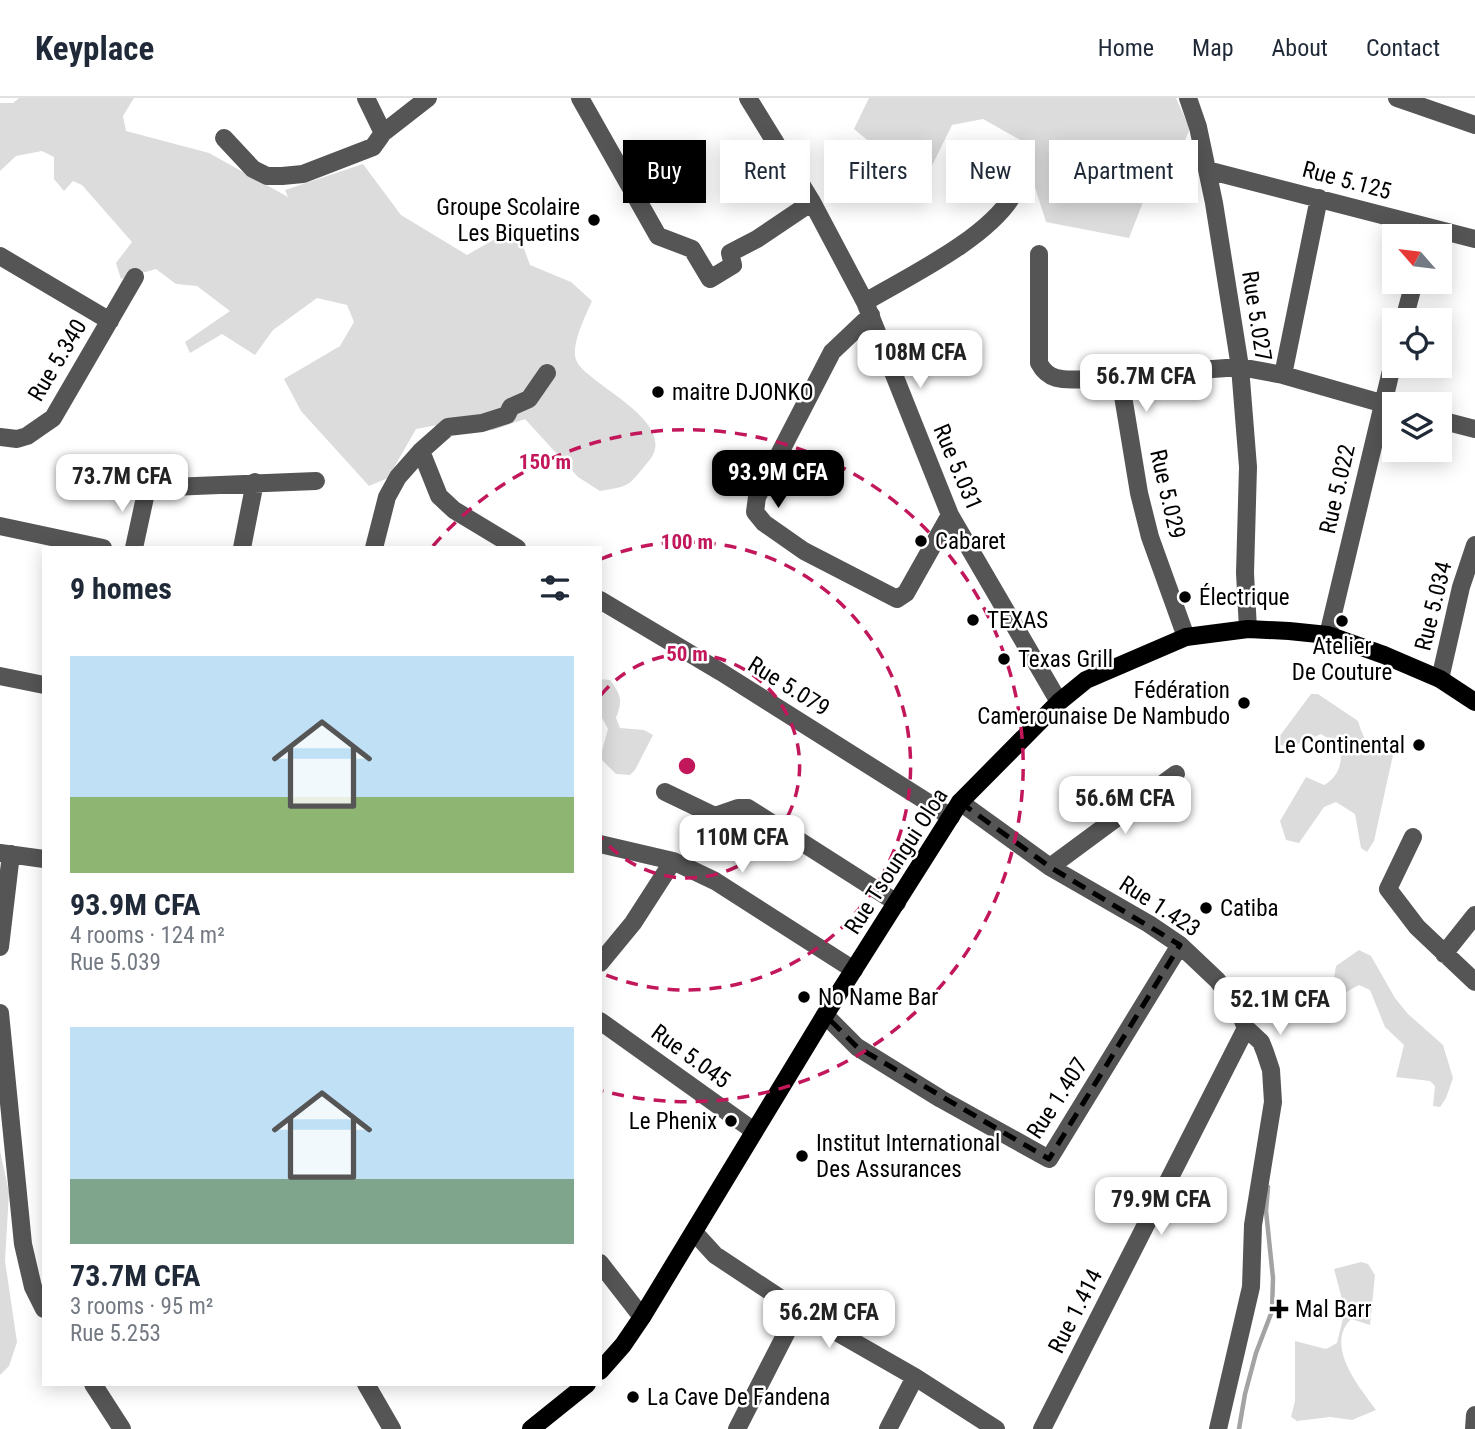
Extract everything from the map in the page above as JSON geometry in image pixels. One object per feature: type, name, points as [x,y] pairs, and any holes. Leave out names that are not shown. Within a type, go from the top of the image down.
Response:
[{"type":"main road","name":"Rue Tsoungui Oloa","points":[[602,1369],[642,1317],[825,1015],[956,809],[1059,702],[1086,680],[1186,637],[1248,629],[1328,635],[1440,679],[1475,702]]},
{"type":"main road","points":[[531,1429],[585,1386]]},
{"type":"street","points":[[366,98],[383,132]]},
{"type":"street","points":[[224,138],[253,169],[267,176],[303,174],[373,147],[383,132],[428,98]]},
{"type":"street","points":[[580,98],[658,236],[692,249],[710,279],[733,265],[730,253],[757,239],[812,202]]},
{"type":"street","name":"Rue 5.031","points":[[748,98],[812,202],[868,308],[950,515],[1059,702]]},
{"type":"street","name":"Rue 5.027","points":[[1188,98],[1198,127],[1207,170],[1240,366],[1248,467],[1245,573],[1248,629]]},
{"type":"street","points":[[1396,98],[1475,125]]},
{"type":"street","name":"Rue 5.125","points":[[1207,170],[1319,198],[1402,224]]},
{"type":"street","points":[[1283,375],[1319,198]]},
{"type":"street","points":[[950,515],[906,593],[897,599],[804,551],[764,523],[755,512],[757,497],[832,352],[868,308],[984,228],[1006,203]]},
{"type":"street","name":"Rue 5.125","points":[[1452,236],[1475,239]]},
{"type":"street","points":[[1039,254],[1039,363],[1051,377],[1101,379],[1116,386],[1129,374],[1240,366],[1283,375],[1382,404]]},
{"type":"street","points":[[0,256],[110,321]]},
{"type":"street","name":"Rue 5.340","points":[[0,437],[17,439],[27,436],[53,418],[135,277]]},
{"type":"street","points":[[375,546],[387,497],[398,477],[421,450],[448,427],[482,423],[507,415],[511,407],[529,399],[547,373]]},
{"type":"street","name":"Rue 5.029","points":[[1116,386],[1123,396],[1139,493],[1150,537],[1186,637]]},
{"type":"street","points":[[1452,423],[1475,429]]},
{"type":"street","name":"Rue 5.022","points":[[1328,635],[1382,429]]},
{"type":"street","points":[[421,450],[439,496],[454,510],[514,546]]},
{"type":"street","points":[[134,546],[147,488],[316,481]]},
{"type":"street","points":[[242,546],[255,482]]},
{"type":"street","points":[[0,526],[94,546]]},
{"type":"street","name":"Rue 5.034","points":[[1440,679],[1461,587],[1475,545]]},
{"type":"street","name":"Rue 5.079","points":[[602,601],[956,809]]},
{"type":"street","points":[[0,676],[42,685]]},
{"type":"street","points":[[1050,867],[1177,774]]},
{"type":"street","points":[[665,792],[715,816],[738,808],[748,808],[897,903]]},
{"type":"street","name":"Rue 1.423","points":[[956,809],[1180,945],[1217,980],[1236,1004],[1246,1028],[1261,1042],[1270,1070],[1273,1102],[1253,1225],[1251,1287],[1218,1429]]},
{"type":"street","points":[[1413,837],[1388,889],[1417,927],[1475,982]]},
{"type":"street","points":[[602,844],[673,861],[715,881],[854,970]]},
{"type":"street","points":[[0,947],[5,853],[42,859]]},
{"type":"street","points":[[602,962],[633,923],[673,861]]},
{"type":"street","points":[[1444,954],[1475,915]]},
{"type":"street","name":"Rue 1.407","points":[[825,1015],[857,1047],[952,1105],[1049,1159],[1180,945]]},
{"type":"street","points":[[0,1013],[23,1244],[33,1287],[42,1305]]},
{"type":"street","name":"Rue 5.045","points":[[602,1022],[754,1131]]},
{"type":"street","name":"Rue 1.414","points":[[1042,1429],[1246,1028]]},
{"type":"street","points":[[694,1232],[715,1255],[798,1310],[915,1377],[996,1429]]},
{"type":"street","points":[[602,1266],[642,1317]]},
{"type":"street","points":[[737,1429],[798,1310]]},
{"type":"street","points":[[888,1429],[915,1377]]},
{"type":"street","points":[[94,1386],[122,1429]]},
{"type":"street","points":[[367,1386],[392,1429]]},
{"type":"street","points":[[1474,1429],[1475,1415]]},
{"type":"highlighted area","points":[[960,802],[1050,867],[1180,945],[1049,1159],[857,1047],[825,1015]]},
{"type":"shaded area","points":[[19,98],[134,98],[123,116],[126,131],[209,153],[288,197],[285,190],[363,164],[401,215],[467,255],[516,227],[530,265],[571,282],[592,301],[577,340],[577,362],[585,372],[644,420],[653,433],[655,447],[648,462],[628,484],[600,491],[578,477],[525,419],[493,430],[460,421],[416,429],[388,478],[369,486],[301,411],[284,379],[340,346],[354,322],[347,305],[317,298],[273,330],[255,355],[222,334],[190,353],[185,342],[230,311],[197,286],[176,284],[156,269],[121,279],[116,263],[132,242],[82,185],[73,181],[64,191],[54,179],[54,157],[42,151],[16,156],[0,171],[0,103],[13,103]]},
{"type":"shaded area","points":[[869,98],[1176,98],[1190,129],[1185,140],[1049,140],[1049,203],[1143,203],[1129,238],[1046,222],[1035,187],[1035,140],[1020,140],[983,119],[952,125],[932,166],[932,140],[867,140],[854,129]]},
{"type":"shaded area","points":[[602,679],[610,680],[619,694],[620,707],[616,718],[620,728],[644,730],[653,735],[630,775],[616,774],[602,760],[608,729],[602,718]]},
{"type":"shaded area","points":[[1311,694],[1318,694],[1358,721],[1366,741],[1393,755],[1374,841],[1367,852],[1361,848],[1355,814],[1336,802],[1324,807],[1299,843],[1286,840],[1280,821],[1306,777],[1324,785],[1337,773],[1340,762],[1339,745],[1321,734],[1293,746],[1273,745]]},
{"type":"shaded area","points":[[1359,950],[1371,956],[1395,998],[1408,1014],[1443,1045],[1453,1078],[1440,1107],[1433,1106],[1435,1086],[1430,1081],[1396,1077],[1404,1045],[1385,1027],[1370,990],[1359,985],[1341,995],[1333,984],[1336,966]]},
{"type":"shaded area","points":[[0,1151],[9,1192],[5,1261],[17,1342],[9,1366],[0,1375]]},
{"type":"shaded area","points":[[1361,1262],[1368,1264],[1375,1275],[1370,1325],[1351,1319],[1341,1342],[1347,1366],[1376,1410],[1352,1420],[1330,1417],[1297,1421],[1291,1417],[1295,1401],[1295,1341],[1326,1349],[1337,1343],[1345,1310],[1334,1269]]},
{"type":"waterway","points":[[1239,1429],[1256,1353],[1272,1311],[1273,1278],[1266,1211],[1268,1187]]},
{"type":"place","name":"Groupe Scolaire Les Biquetins","points":[[594,220]]},
{"type":"place","name":"maitre DJONKO","points":[[658,392]]},
{"type":"place","name":"Cabaret","points":[[921,541]]},
{"type":"place","name":"Électrique","points":[[1185,597]]},
{"type":"place","name":"TEXAS","points":[[973,620]]},
{"type":"place","name":"Atelier De Couture","points":[[1342,621]]},
{"type":"place","name":"Texas Grill","points":[[1004,659]]},
{"type":"place","name":"Fédération Camerounaise De Nambudo","points":[[1244,703]]},
{"type":"place","name":"Le Continental","points":[[1419,745]]},
{"type":"place","name":"Catiba","points":[[1206,908]]},
{"type":"place","name":"No Name Bar","points":[[804,997]]},
{"type":"place","name":"Le Phenix","points":[[731,1121]]},
{"type":"place","name":"Institut International Des Assurances","points":[[802,1156]]},
{"type":"place","name":"Mal Barr","points":[[1279,1309]]},
{"type":"place","name":"La Cave De Fandena","points":[[633,1397]]}]
